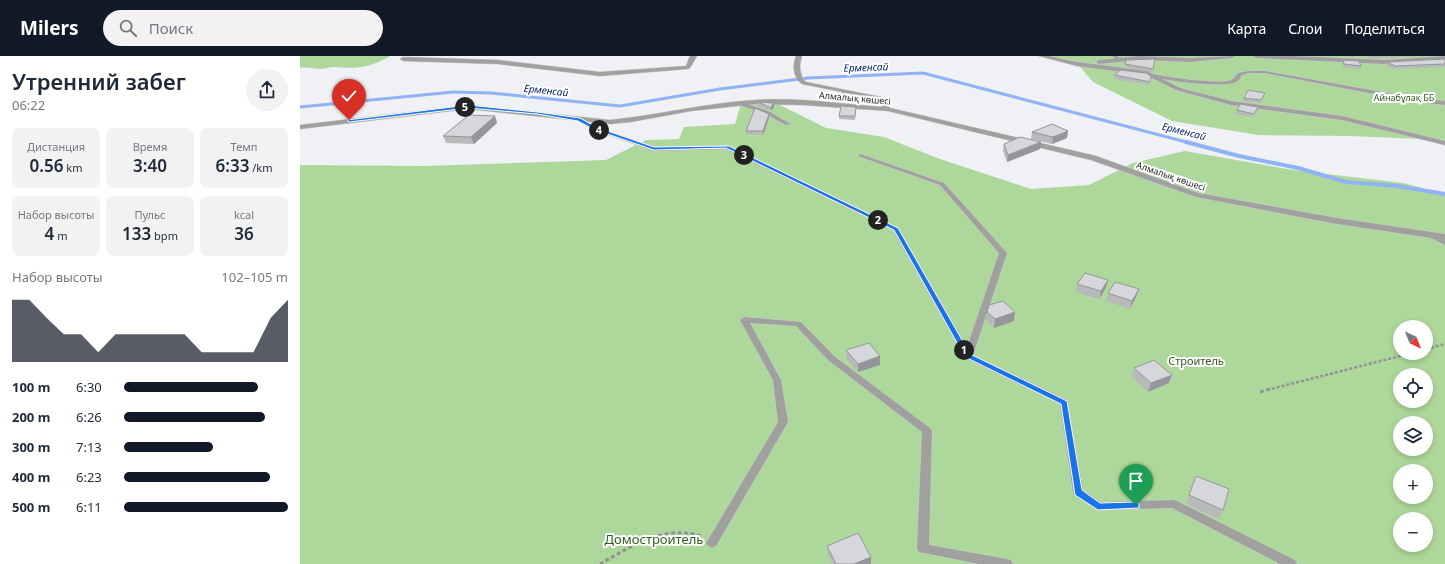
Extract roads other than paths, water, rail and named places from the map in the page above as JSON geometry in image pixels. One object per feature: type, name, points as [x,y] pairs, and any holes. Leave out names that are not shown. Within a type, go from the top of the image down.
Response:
[{"type":"street","points":[[403,59],[498,62],[600,74],[688,67],[692,57],[694,56]]},
{"type":"street","points":[[799,56],[797,61],[798,74],[802,82],[879,98],[888,109]]},
{"type":"street","points":[[1042,56],[1077,64],[1136,71],[1151,75],[1178,89],[1202,97],[1231,103],[1342,118],[1445,143]]},
{"type":"street","points":[[1077,64],[1139,58],[1190,60],[1232,56]]},
{"type":"street","points":[[1256,56],[1378,62],[1445,58]]},
{"type":"street","name":"Алмалық көшесі","points":[[300,127],[468,107],[537,113],[580,120],[610,122],[632,120],[691,109],[756,102],[802,103],[888,109],[1093,158],[1196,195],[1337,221],[1445,237]]},
{"type":"lane","points":[[1114,56],[1120,60]]},
{"type":"lane","points":[[1151,75],[1220,84],[1232,82],[1237,79],[1240,74],[1249,72],[1265,72],[1410,99],[1445,103]]},
{"type":"lane","points":[[742,104],[766,112],[788,124]]},
{"type":"lane","points":[[580,120],[594,128],[654,149],[727,147],[896,229],[968,356],[1064,402],[1078,492],[1098,506],[1173,504],[1291,564]]},
{"type":"lane","points":[[861,156],[942,184],[1003,252],[968,356]]},
{"type":"lane","points":[[1427,234],[1445,243]]},
{"type":"lane","points":[[712,542],[783,422],[777,380],[744,320],[798,324],[830,358],[928,431],[923,549],[1007,564]]},
{"type":"waterway","name":"Ерменсай","points":[[300,107],[453,92],[491,93],[620,106],[720,89],[808,78],[923,73],[1190,143]]},
{"type":"waterway","name":"Ерменсай","points":[[1186,142],[1239,156],[1298,168],[1346,182],[1397,186],[1445,194]]},
{"type":"park label","name":"Айнабұлақ ББ","points":[[1404,97]]},
{"type":"park label","name":"Строитель","points":[[1196,360]]},
{"type":"park label","name":"Домостроитель","points":[[654,539]]}]
